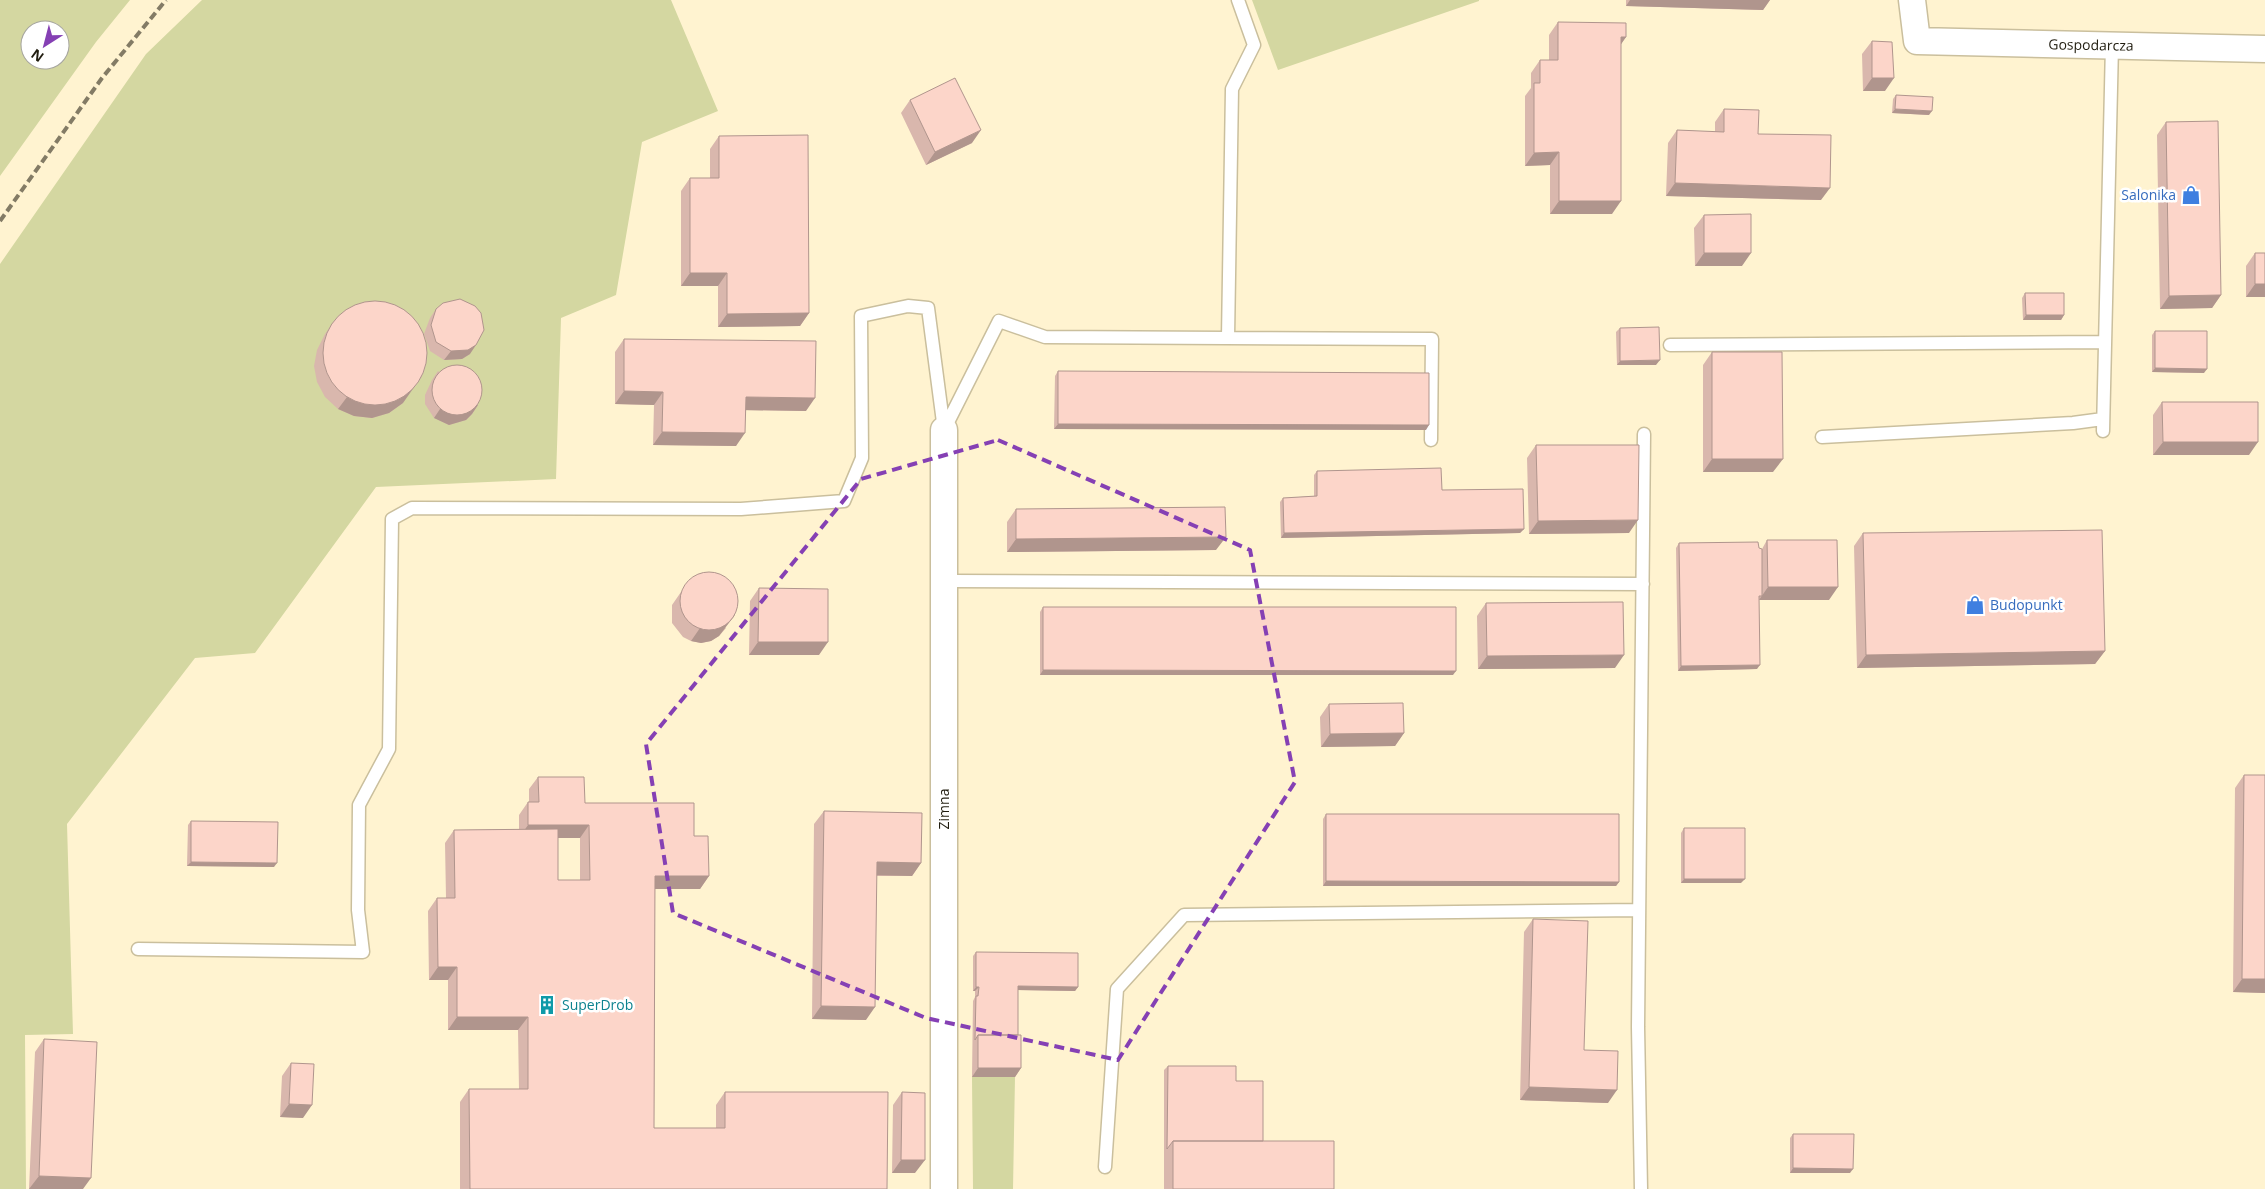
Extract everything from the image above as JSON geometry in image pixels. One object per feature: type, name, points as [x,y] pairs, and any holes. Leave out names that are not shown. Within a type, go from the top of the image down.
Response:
[{"type":"street","name":"Gospodarcza","points":[[1912,0],[1917,41],[2265,49]]},
{"type":"street","name":"Zimna","points":[[944,430],[944,1189]]},
{"type":"lane","points":[[1228,338],[1232,89],[1254,45],[1238,0]]},
{"type":"lane","points":[[1822,437],[2103,425],[2112,45]]},
{"type":"lane","points":[[138,949],[363,952],[358,910],[359,805],[389,749],[392,518],[412,508],[741,509],[844,501],[862,458],[861,316],[908,306],[928,308],[944,430]]},
{"type":"lane","points":[[944,430],[999,321],[1044,337],[1432,339],[1431,440]]},
{"type":"lane","points":[[1670,345],[2105,342]]},
{"type":"lane","points":[[1641,1189],[1638,1027],[1644,434]]},
{"type":"lane","points":[[952,581],[1643,584]]},
{"type":"lane","points":[[1105,1167],[1117,989],[1184,915],[1639,910]]},
{"type":"highlighted area","points":[[998,440],[1250,550],[1295,782],[1118,1060],[926,1018],[673,913],[646,744],[861,479]]},
{"type":"green space","points":[[0,0],[130,0],[96,42],[0,176]]},
{"type":"green space","points":[[202,0],[671,0],[718,111],[642,142],[616,295],[561,318],[556,479],[376,487],[255,653],[195,658],[67,824],[73,1034],[25,1035],[26,1189],[0,1189],[0,264],[146,54]]},
{"type":"green space","points":[[1252,0],[1479,0],[1479,1],[1278,70]]},
{"type":"green space","points":[[972,1077],[1015,1077],[1013,1189],[973,1189]]},
{"type":"building","points":[[1558,22],[1626,23],[1626,37],[1621,37],[1621,201],[1559,201],[1559,152],[1534,153],[1534,83],[1540,83],[1540,60],[1558,60]]},
{"type":"building","points":[[1872,41],[1892,42],[1894,78],[1872,78]]},
{"type":"building","points":[[955,78],[981,130],[935,152],[910,100]]},
{"type":"building","points":[[1896,95],[1933,97],[1932,111],[1895,109]]},
{"type":"building","points":[[1724,109],[1759,110],[1758,134],[1831,135],[1830,188],[1675,183],[1677,130],[1724,132]]},
{"type":"building","points":[[2218,121],[2221,295],[2169,296],[2166,122]]},
{"type":"building","points":[[808,135],[809,313],[727,314],[727,273],[690,273],[690,178],[719,178],[719,136]]},
{"type":"building","points":[[1751,214],[1751,253],[1704,253],[1704,215]]},
{"type":"building","points":[[2255,253],[2265,253],[2265,284],[2255,284]]},
{"type":"building","points":[[2025,293],[2064,293],[2064,315],[2026,315]]},
{"type":"building","points":[[460,299],[475,306],[481,313],[484,330],[476,345],[468,350],[451,351],[436,342],[431,325],[436,309],[443,303]]},
{"type":"building","points":[[375,301],[395,305],[412,316],[423,333],[427,353],[423,373],[412,390],[395,401],[375,405],[355,401],[338,390],[327,373],[323,353],[327,333],[338,316],[355,305]]},
{"type":"building","points":[[1659,327],[1660,360],[1620,361],[1620,328]]},
{"type":"building","points":[[2155,331],[2207,331],[2207,369],[2155,368]]},
{"type":"building","points":[[624,339],[816,341],[815,398],[746,397],[745,433],[662,432],[663,392],[624,391]]},
{"type":"building","points":[[1712,352],[1782,352],[1783,459],[1712,459]]},
{"type":"building","points":[[452,365],[462,365],[475,372],[482,385],[482,395],[475,408],[462,415],[452,415],[443,411],[436,404],[432,395],[432,385],[436,376],[443,369]]},
{"type":"building","points":[[1058,371],[1429,373],[1429,425],[1058,424]]},
{"type":"building","points":[[2162,402],[2258,402],[2258,442],[2163,442]]},
{"type":"building","points":[[1536,445],[1639,445],[1638,520],[1538,521]]},
{"type":"building","points":[[1441,468],[1442,490],[1523,489],[1524,529],[1284,533],[1283,498],[1317,496],[1317,471]]},
{"type":"building","points":[[1225,507],[1226,537],[1016,539],[1016,509]]},
{"type":"building","name":"Budopunkt","points":[[2102,530],[2105,651],[1866,655],[1863,533]]},
{"type":"building","points":[[1767,540],[1837,540],[1838,587],[1768,587]]},
{"type":"building","points":[[1758,542],[1759,548],[1762,549],[1762,596],[1759,596],[1760,665],[1681,666],[1679,543]]},
{"type":"building","points":[[709,572],[720,574],[733,585],[738,601],[736,612],[725,625],[709,630],[698,628],[685,617],[680,601],[682,590],[693,577]]},
{"type":"building","points":[[759,588],[828,589],[828,642],[758,642]]},
{"type":"building","points":[[1623,602],[1624,655],[1487,656],[1486,603]]},
{"type":"building","points":[[1043,607],[1456,607],[1456,671],[1043,670]]},
{"type":"building","points":[[1403,703],[1404,733],[1330,734],[1329,704]]},
{"type":"building","points":[[2244,775],[2265,775],[2265,979],[2242,979]]},
{"type":"building","name":"SuperDrob","points":[[538,777],[584,777],[585,803],[694,803],[694,836],[708,836],[709,876],[655,876],[654,1128],[725,1128],[725,1092],[888,1092],[887,1189],[470,1189],[469,1089],[528,1089],[528,1017],[457,1017],[457,967],[438,967],[437,898],[455,898],[454,830],[558,829],[558,880],[590,880],[589,825],[528,825],[528,802],[539,802]]},
{"type":"building","points":[[824,811],[922,813],[921,863],[877,862],[875,1007],[821,1006]]},
{"type":"building","points":[[1326,814],[1619,814],[1619,882],[1326,881]]},
{"type":"building","points":[[191,821],[278,822],[277,863],[191,862]]},
{"type":"building","points":[[1684,828],[1745,828],[1745,879],[1684,879]]},
{"type":"building","points":[[1533,919],[1588,921],[1584,1050],[1618,1051],[1617,1090],[1529,1087]]},
{"type":"building","points":[[976,952],[1078,953],[1078,987],[1018,986],[1018,1035],[978,1035],[975,1040],[976,996],[978,996],[979,987],[976,987]]},
{"type":"building","points":[[978,1035],[1021,1035],[1021,1068],[978,1068]]},
{"type":"building","points":[[44,1039],[97,1042],[91,1178],[39,1176]]},
{"type":"building","points":[[291,1063],[314,1064],[312,1105],[289,1104]]},
{"type":"building","points":[[1168,1066],[1236,1066],[1236,1081],[1263,1081],[1263,1141],[1173,1141],[1167,1149]]},
{"type":"building","points":[[902,1092],[925,1093],[925,1160],[901,1160]]},
{"type":"building","points":[[1793,1134],[1854,1134],[1853,1169],[1793,1168]]},
{"type":"building","points":[[1173,1141],[1334,1141],[1334,1189],[1173,1189]]},
{"type":"railway","points":[[0,221],[102,78],[166,0]]},
{"type":"place","name":"Salonika","points":[[2191,195]]},
{"type":"place","name":"Budopunkt","points":[[1975,605]]},
{"type":"place","name":"SuperDrob","points":[[547,1005]]}]
